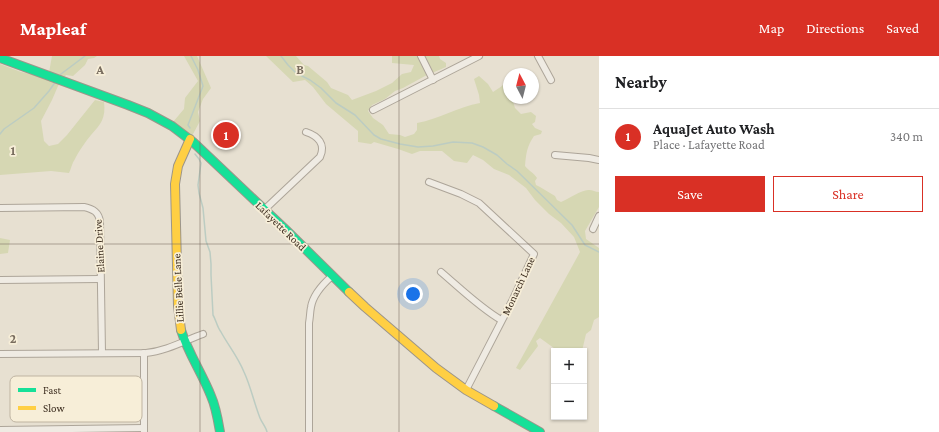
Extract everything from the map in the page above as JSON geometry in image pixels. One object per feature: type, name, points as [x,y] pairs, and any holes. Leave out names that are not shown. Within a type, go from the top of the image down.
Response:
[{"type":"main road","name":"Lafayette Road","points":[[0,58],[148,113],[172,126],[190,139],[332,276],[436,368],[466,390],[540,432]]},
{"type":"main road","name":"Lillie Belle Lane","points":[[190,139],[177,167],[175,175],[178,306],[180,327],[184,341],[211,396],[220,432]]},
{"type":"street","points":[[421,56],[433,80]]},
{"type":"street","points":[[373,110],[478,56]]},
{"type":"street","points":[[538,56],[551,80]]},
{"type":"street","points":[[264,210],[320,157],[322,148],[320,142],[313,134],[306,132]]},
{"type":"street","points":[[555,156],[599,160]]},
{"type":"street","name":"Monarch Lane","points":[[430,182],[479,203],[534,254],[513,299],[466,390]]},
{"type":"street","name":"Elaine Drive","points":[[0,208],[84,208],[94,210],[100,217],[102,353]]},
{"type":"street","points":[[593,229],[599,216]]},
{"type":"street","points":[[441,272],[488,312],[501,320]]},
{"type":"street","points":[[309,432],[310,309],[318,292],[332,276]]},
{"type":"street","points":[[0,280],[100,279]]},
{"type":"street","points":[[0,354],[144,353],[165,349],[203,334]]},
{"type":"street","points":[[0,430],[144,430],[144,353]]},
{"type":"green space","points":[[52,56],[97,56],[88,59],[85,65],[73,76],[66,75],[58,86],[41,121],[44,141],[49,146],[58,144],[95,100],[104,102],[102,120],[80,150],[69,173],[51,171],[0,175],[0,64],[21,72],[48,78]]},
{"type":"green space","points":[[184,56],[197,56],[211,88],[203,99],[198,112],[200,121],[192,136],[173,122],[184,109],[185,98],[198,81]]},
{"type":"green space","points":[[266,56],[296,56],[304,65],[308,66],[327,82],[331,88],[348,95],[352,100],[376,91],[392,83],[402,74],[411,72],[414,65],[392,63],[392,56],[439,56],[440,59],[446,63],[446,67],[395,91],[385,99],[372,105],[368,111],[373,118],[383,125],[389,134],[405,137],[414,134],[417,130],[417,123],[480,103],[474,79],[479,76],[488,84],[493,92],[503,85],[503,104],[514,104],[515,108],[521,114],[531,112],[536,116],[535,122],[532,124],[535,128],[542,131],[541,134],[534,136],[530,143],[525,162],[525,166],[537,178],[535,181],[536,185],[555,196],[557,200],[561,202],[586,190],[599,192],[599,207],[585,231],[586,239],[599,248],[599,317],[594,320],[591,330],[586,334],[583,348],[554,348],[540,338],[536,341],[538,346],[520,370],[516,368],[580,252],[574,237],[561,223],[549,214],[535,200],[526,188],[509,175],[494,169],[483,160],[473,155],[467,163],[454,161],[442,151],[420,151],[412,154],[374,142],[371,144],[358,142],[358,131],[326,104],[313,87],[305,80],[293,82]]},
{"type":"green space","points":[[0,238],[10,240],[8,253],[0,254]]},
{"type":"waterway","points":[[60,76],[85,56]]},
{"type":"waterway","points":[[190,128],[188,125],[203,86],[198,70],[191,56]]},
{"type":"waterway","points":[[281,56],[296,73],[310,80],[321,88],[336,103],[355,115],[374,135],[381,139],[418,147],[453,142],[472,143],[497,155],[517,171],[572,225],[585,245],[599,252]]},
{"type":"waterway","points":[[0,134],[4,129],[34,108],[56,81]]},
{"type":"waterway","points":[[195,154],[201,163],[198,185],[203,208],[206,241],[210,252],[213,315],[242,367],[249,383],[260,418],[267,432]]},
{"type":"traffic: fast","points":[[0,58],[128,105],[148,113],[172,126],[193,142],[349,292]]},
{"type":"traffic: fast","points":[[181,330],[187,347],[213,400],[220,432]]},
{"type":"traffic: fast","points":[[494,406],[540,432]]},
{"type":"traffic: slow","points":[[181,330],[178,306],[175,184],[178,166],[190,139]]},
{"type":"traffic: slow","points":[[349,292],[436,368],[466,390],[494,406]]},
{"type":"place","name":"AquaJet Auto Wash","points":[[226,135]]}]
